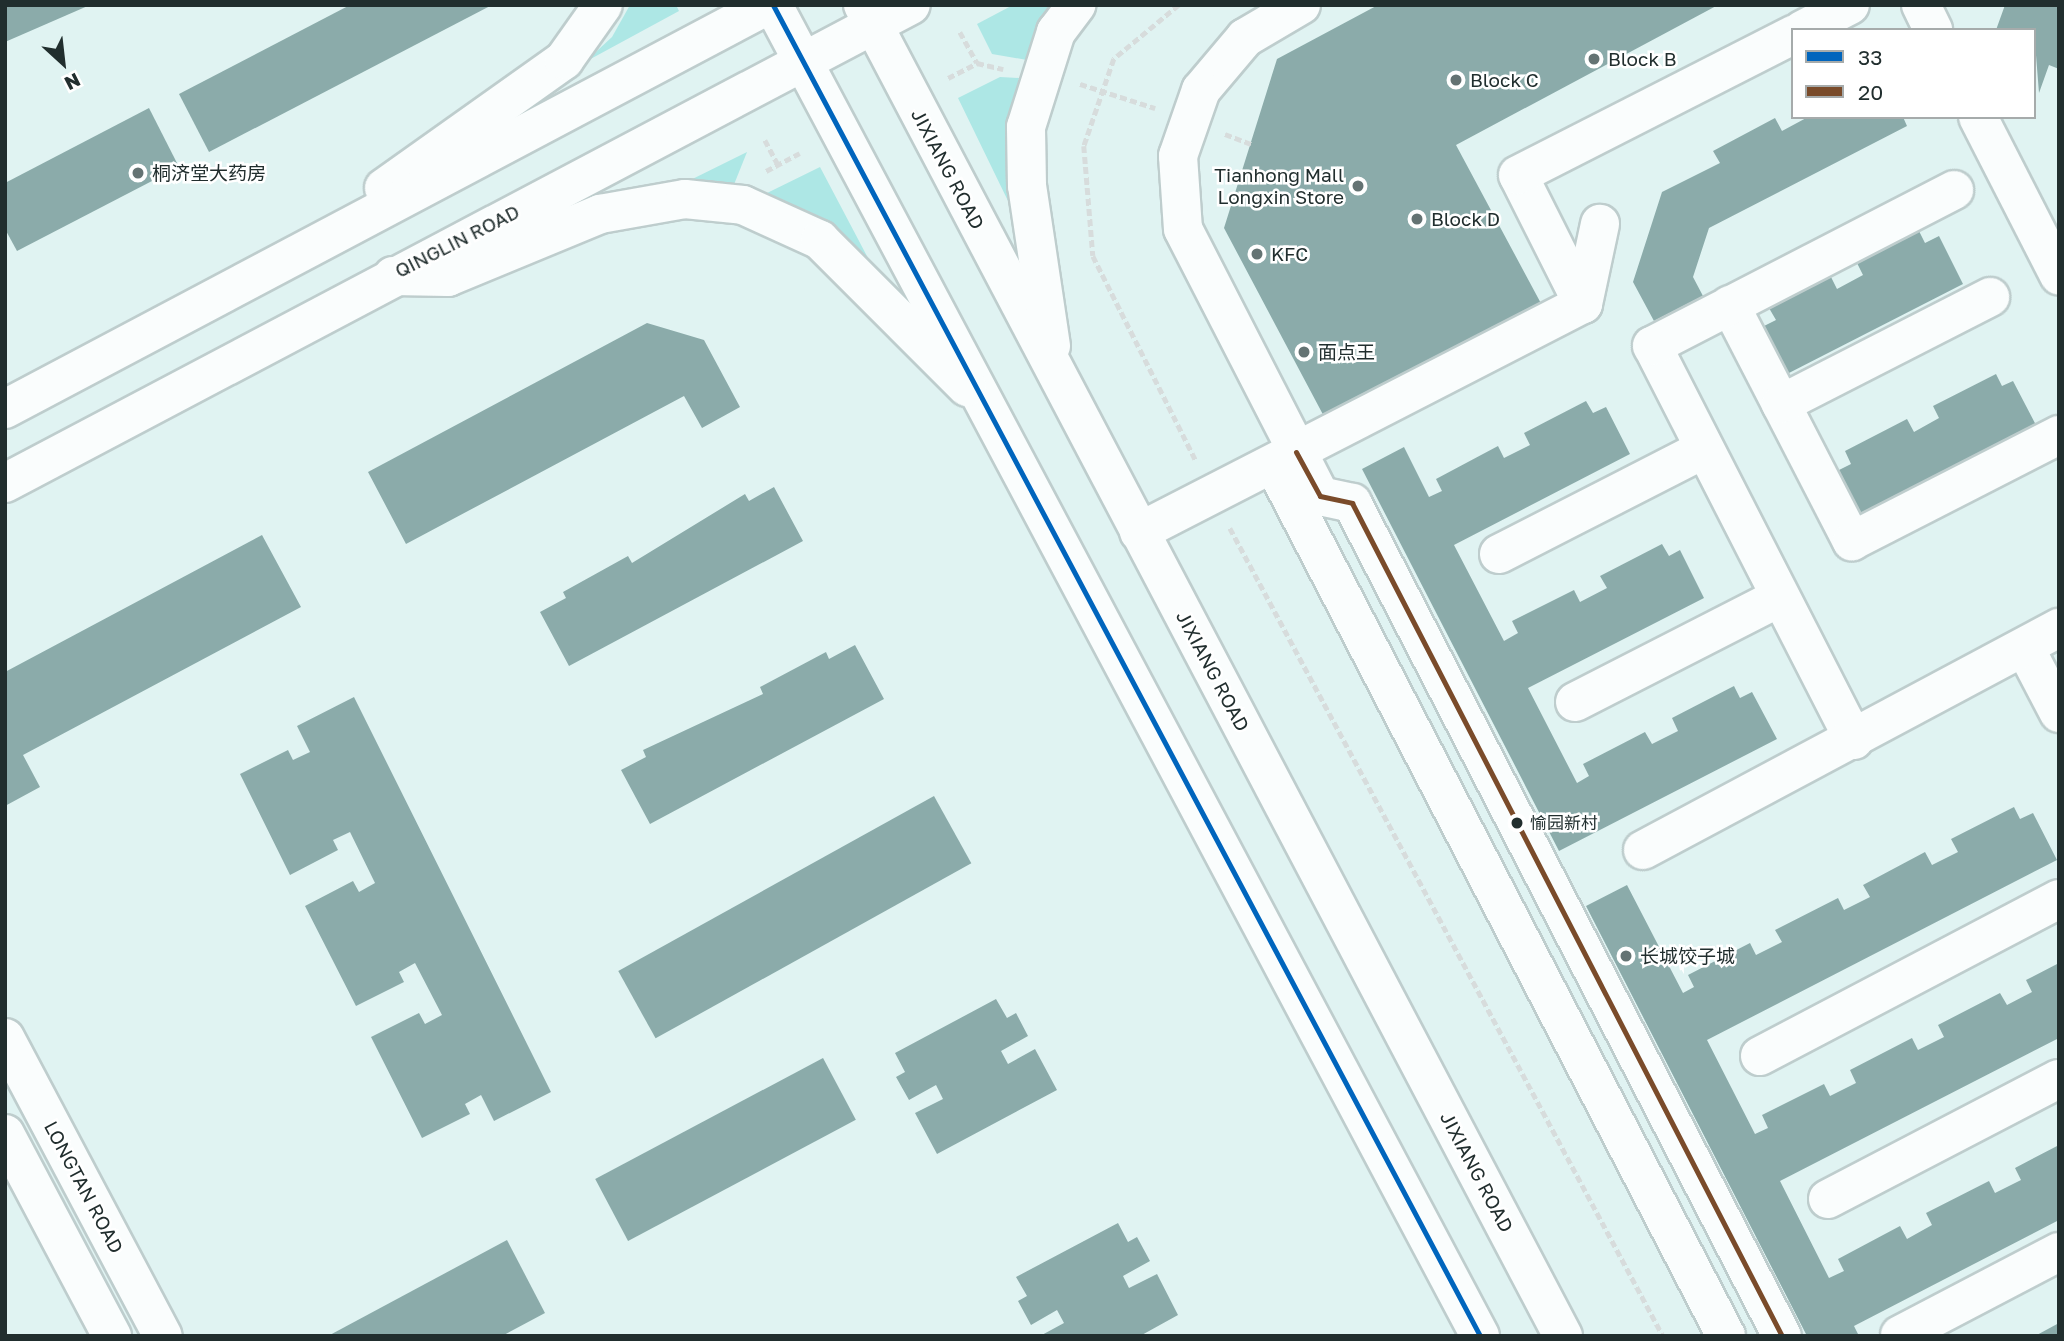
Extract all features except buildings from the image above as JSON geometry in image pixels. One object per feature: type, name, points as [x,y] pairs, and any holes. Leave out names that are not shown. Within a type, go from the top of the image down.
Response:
[{"type":"main road","points":[[362,220],[385,185],[564,60],[603,5]]},
{"type":"main road","points":[[5,409],[770,5],[987,405],[1480,1336]]},
{"type":"main road","name":"QINGLIN ROAD","points":[[5,483],[390,275],[803,62],[868,15],[911,5]]},
{"type":"main road","points":[[1053,369],[1027,186],[1026,127],[1038,77],[1056,32],[1076,5]]},
{"type":"main road","points":[[1301,5],[1228,54],[1187,120],[1177,193],[1183,229],[1285,457],[1726,1336]]},
{"type":"main road","points":[[1807,28],[1850,5]]},
{"type":"main road","points":[[1921,5],[1933,28]]},
{"type":"main road","name":"JIXIANG ROAD","points":[[868,15],[1563,1336]]},
{"type":"main road","points":[[1583,304],[1518,175],[1791,36]]},
{"type":"main road","points":[[1744,89],[1780,70],[1791,56]]},
{"type":"main road","points":[[1979,119],[2059,275]]},
{"type":"main road","points":[[1854,740],[1652,345],[1954,190]]},
{"type":"main road","points":[[390,275],[448,277],[600,214],[685,199],[743,205],[820,240],[987,405]]},
{"type":"main road","points":[[1583,304],[1600,223]]},
{"type":"main road","points":[[1781,404],[1990,297]]},
{"type":"main road","points":[[1139,532],[1583,304]]},
{"type":"main road","points":[[1730,305],[1852,541],[2059,435]]},
{"type":"main road","points":[[1499,554],[1704,449]]},
{"type":"main road","points":[[1285,457],[1320,496],[1352,503],[1782,1336]]},
{"type":"main road","points":[[1575,702],[1780,597]]},
{"type":"main road","points":[[1643,850],[2026,650],[2059,628]]},
{"type":"main road","points":[[2026,650],[2059,713]]},
{"type":"main road","points":[[1760,1056],[2059,900]]},
{"type":"main road","name":"LONGTAN ROAD","points":[[5,1038],[163,1336]]},
{"type":"main road","points":[[1828,1199],[2059,1079]]},
{"type":"main road","points":[[5,1134],[112,1336]]},
{"type":"main road","points":[[1900,1335],[2059,1252]]},
{"type":"path","points":[[1179,5],[1114,59],[1103,89],[1084,146],[1093,256],[1212,494],[1663,1336]]},
{"type":"path","points":[[960,32],[977,64]]},
{"type":"path","points":[[948,78],[977,64],[1103,89],[1251,144]]},
{"type":"path","points":[[765,140],[778,164]]},
{"type":"path","points":[[759,174],[800,153]]},
{"type":"shaded area","points":[[630,5],[676,5],[679,11],[585,62],[612,37]]},
{"type":"shaded area","points":[[1013,5],[1058,5],[1027,60],[992,54],[977,24]]},
{"type":"shaded area","points":[[1000,77],[1019,78],[1013,104],[1029,244],[958,98]]},
{"type":"shaded area","points":[[747,152],[733,187],[650,200]]},
{"type":"shaded area","points":[[820,167],[878,277],[824,222],[763,195]]},
{"type":"transit line","name":"33","points":[[773,5],[1480,1336]]},
{"type":"transit line","name":"20","points":[[1296,452],[1320,496],[1352,503],[1782,1336]]},
{"type":"place","name":"Block B","points":[[1594,59]]},
{"type":"place","name":"Block C","points":[[1456,80]]},
{"type":"place","name":"桐济堂大药房","points":[[138,173]]},
{"type":"place","name":"Tianhong Mall Longxin Store","points":[[1358,186]]},
{"type":"place","name":"Block D","points":[[1417,219]]},
{"type":"place","name":"KFC","points":[[1257,254]]},
{"type":"place","name":"面点王","points":[[1304,352]]},
{"type":"place","name":"愉园新村","points":[[1517,823]]},
{"type":"place","name":"长城饺子城","points":[[1626,956]]}]
